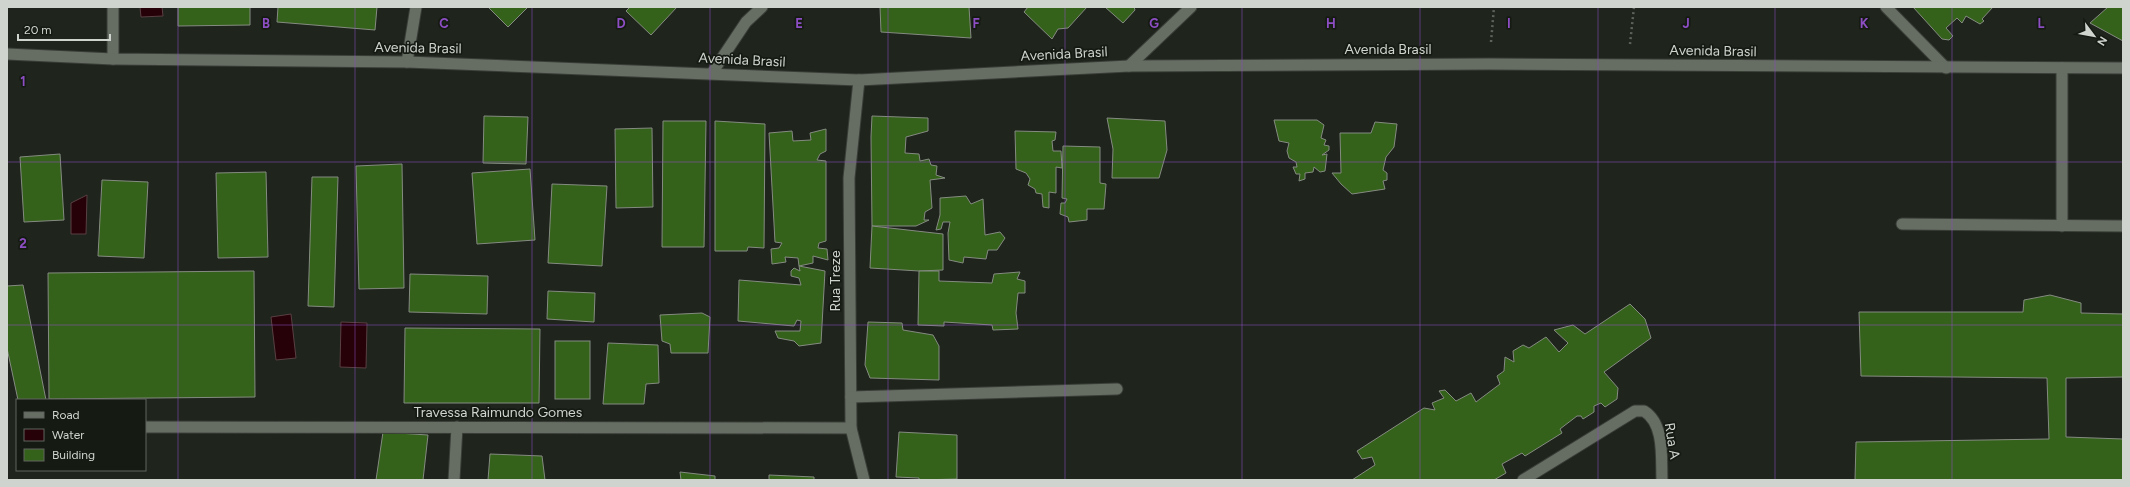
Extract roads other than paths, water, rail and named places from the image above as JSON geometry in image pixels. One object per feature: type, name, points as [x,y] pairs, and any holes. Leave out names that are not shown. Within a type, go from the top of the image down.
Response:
[{"type":"street","points":[[113,7],[113,59]]},
{"type":"street","points":[[407,62],[416,7]]},
{"type":"street","points":[[712,73],[746,22],[762,7]]},
{"type":"street","points":[[1129,66],[1190,7]]},
{"type":"street","points":[[1886,7],[1946,68]]},
{"type":"street","name":"Avenida Brasil","points":[[7,54],[113,59],[407,62],[859,80],[1129,66],[1489,64],[2123,68]]},
{"type":"street","points":[[2062,68],[2062,226]]},
{"type":"street","name":"Rua Treze","points":[[859,80],[849,178],[851,397],[852,428],[864,480]]},
{"type":"street","points":[[1902,224],[2123,226]]},
{"type":"street","points":[[851,397],[1117,389]]},
{"type":"street","name":"Rua A","points":[[1522,480],[1635,410],[1644,411],[1655,421],[1660,438],[1662,480]]},
{"type":"street","name":"Travessa Raimundo Gomes","points":[[146,427],[852,428]]},
{"type":"street","points":[[454,480],[457,427]]},
{"type":"water","points":[[140,7],[162,7],[163,16],[141,17]]},
{"type":"water","points":[[87,195],[86,234],[71,234],[71,203]]},
{"type":"water","points":[[291,314],[296,358],[276,360],[271,317]]},
{"type":"water","points":[[341,322],[367,323],[366,368],[340,367]]}]
